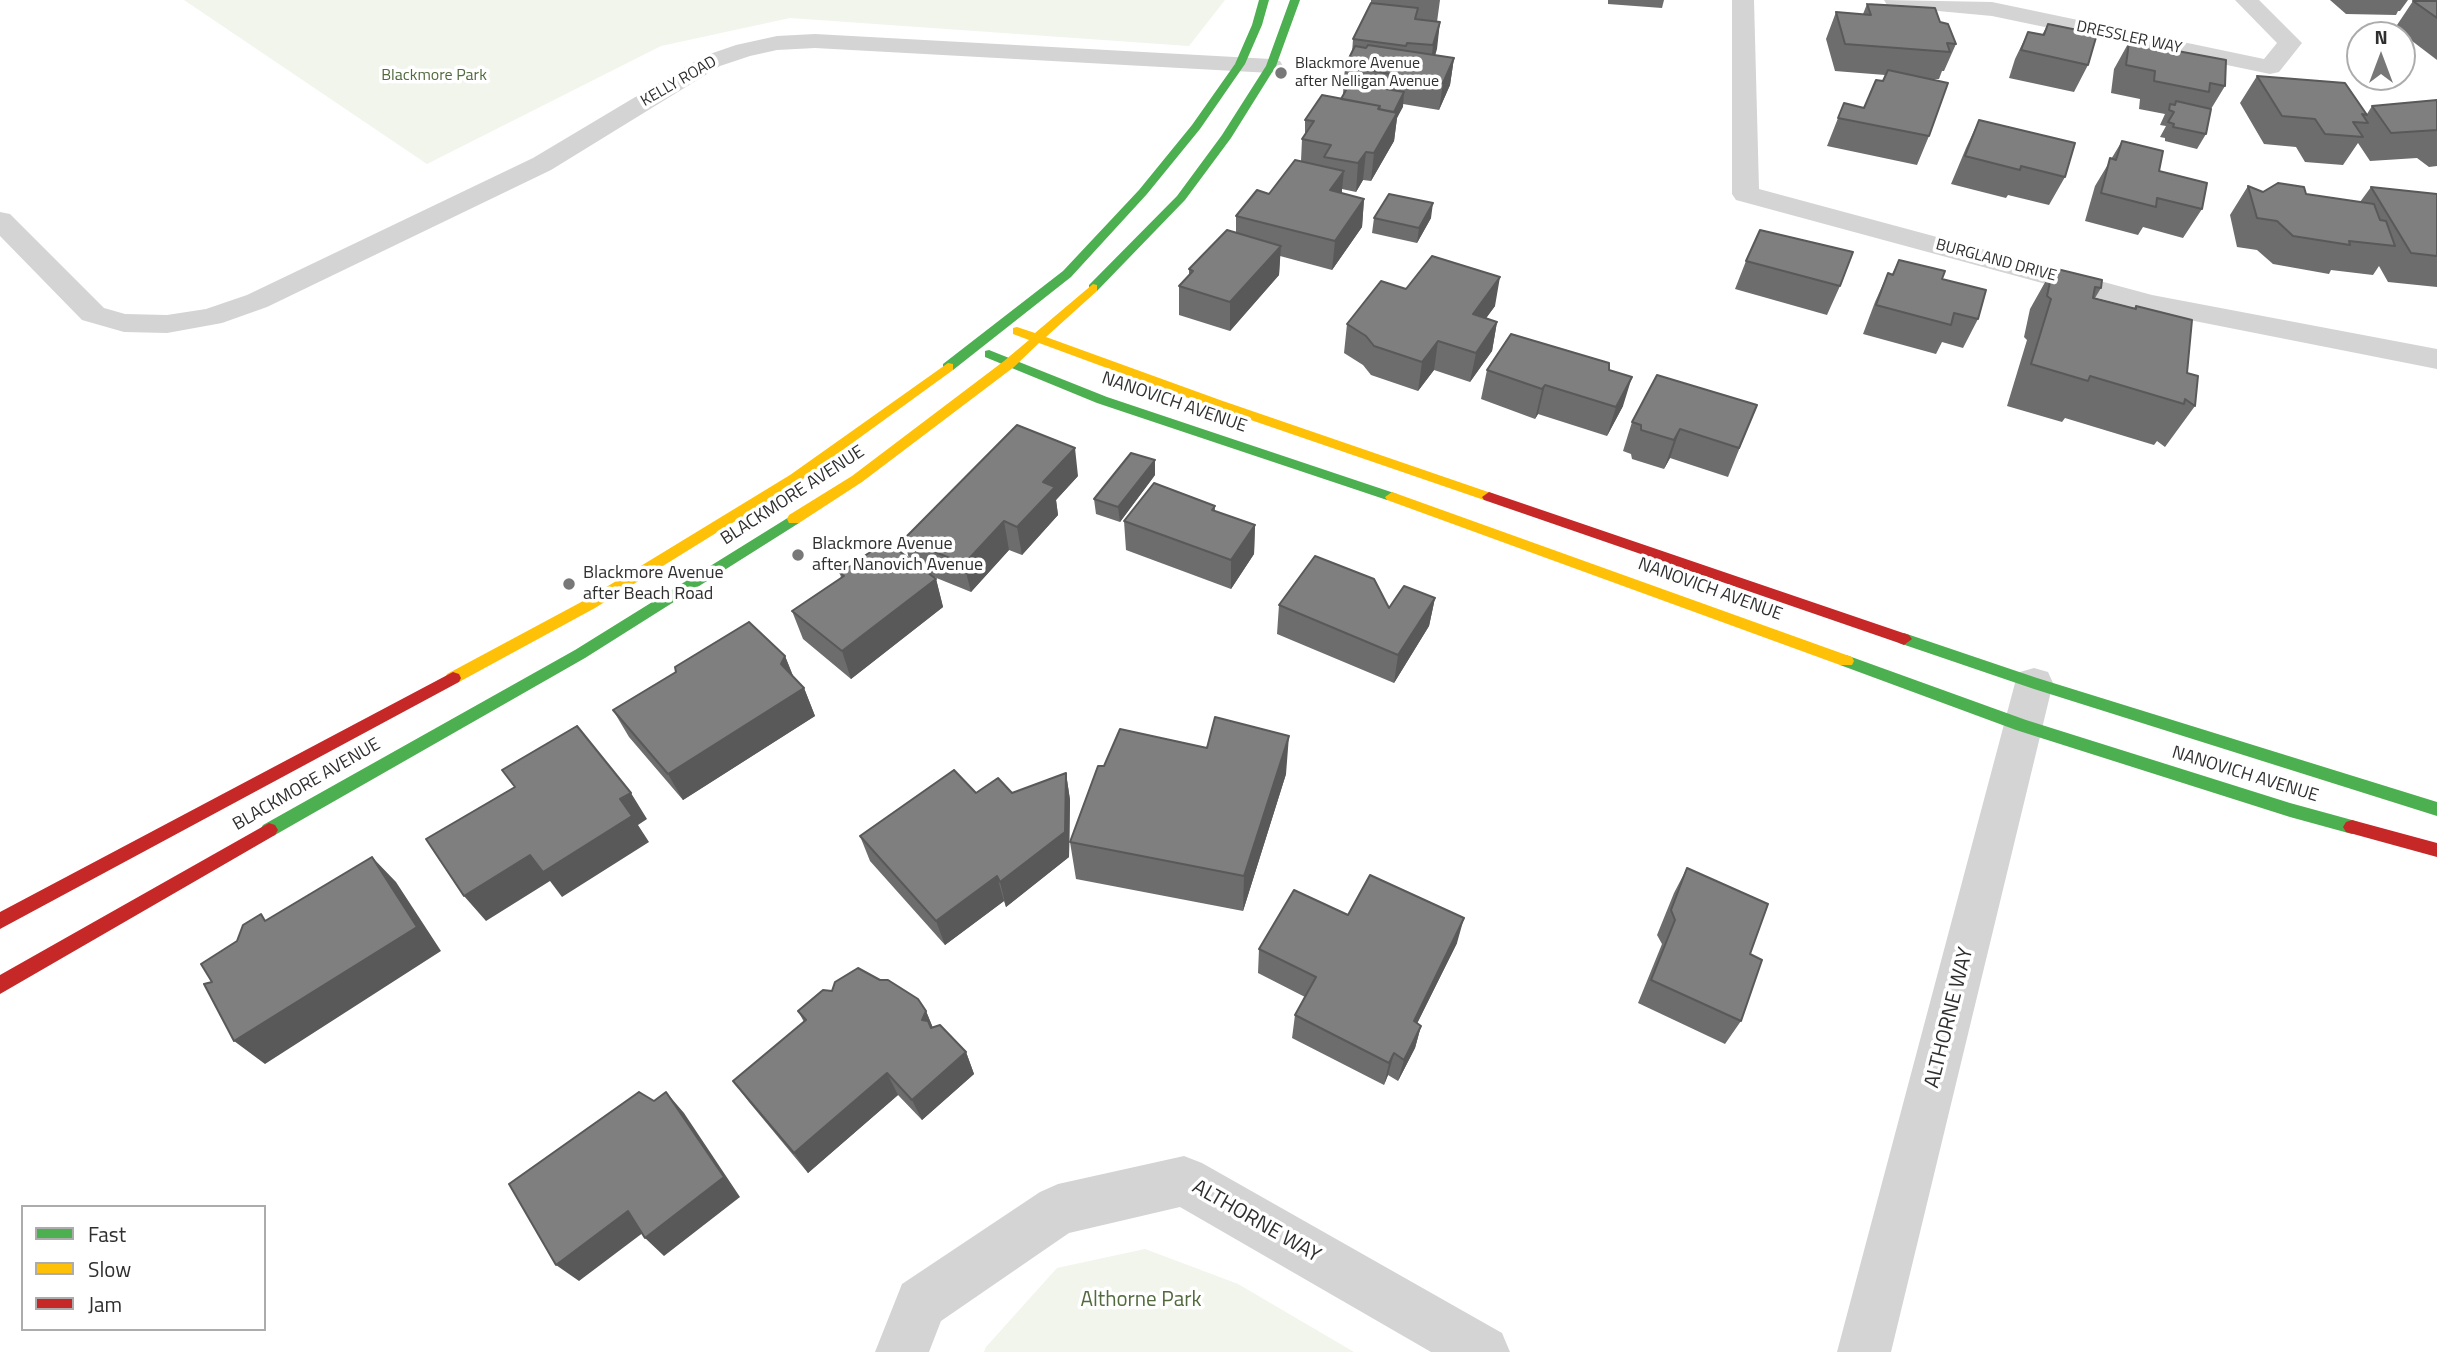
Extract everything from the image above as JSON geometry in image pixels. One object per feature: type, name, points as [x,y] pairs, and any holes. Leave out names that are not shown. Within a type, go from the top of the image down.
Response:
[{"type":"street","name":"BLACKMORE AVENUE","points":[[0,921],[590,604],[795,478],[976,347],[1067,274],[1143,192],[1196,127],[1240,64],[1257,25],[1264,0]]},
{"type":"street","name":"BLACKMORE AVENUE","points":[[0,985],[379,766],[580,654],[857,479],[1009,364],[1096,286],[1181,198],[1227,136],[1271,66],[1295,0]]},
{"type":"street","name":"BURGLAND DRIVE","points":[[1743,0],[1746,194],[2149,303],[2437,359]]},
{"type":"street","name":"DRESSLER WAY","points":[[1895,0],[1992,9],[2270,67],[2290,43],[2246,0]]},
{"type":"street","name":"KELLY ROAD","points":[[0,220],[93,314],[124,323],[167,324],[211,317],[257,301],[542,164],[712,61],[744,50],[777,43],[815,41],[1271,66]]},
{"type":"street","name":"NANOVICH AVENUE","points":[[1001,327],[1039,337],[2028,704],[2290,810],[2437,849]]},
{"type":"street","name":"NANOVICH AVENUE","points":[[976,347],[1009,364],[1102,400],[2028,704],[2354,785],[2437,809]]},
{"type":"street","name":"ALTHORNE WAY","points":[[1864,1352],[2013,775],[2028,704]]},
{"type":"street","name":"ALTHORNE WAY","points":[[902,1352],[921,1303],[1058,1210],[1184,1181],[1483,1352]]},
{"type":"green space","name":"Blackmore Park","points":[[184,0],[1225,0],[1189,46],[790,18],[661,46],[427,164]]},
{"type":"green space","name":"Althorne Park","points":[[1145,1249],[1238,1284],[1354,1352],[984,1352],[1057,1268]]},
{"type":"building","points":[[2413,1],[2437,1],[2437,18]]},
{"type":"building","points":[[1371,3],[1418,8],[1415,19],[1440,22],[1433,45],[1407,43],[1406,46],[1353,39]]},
{"type":"building","points":[[1867,4],[1935,8],[1940,22],[1948,24],[1956,44],[1947,43],[1950,52],[1845,44],[1836,12],[1871,15]]},
{"type":"building","points":[[2048,24],[2097,34],[2088,65],[2021,50],[2028,32],[2044,35]]},
{"type":"building","points":[[2129,42],[2226,60],[2225,86],[2210,83],[2209,92],[2154,81],[2155,71],[2126,65]]},
{"type":"building","points":[[1368,45],[1454,58],[1443,83],[1345,66],[1355,46],[1366,48]]},
{"type":"building","points":[[1888,70],[1948,83],[1929,136],[1838,118],[1844,103],[1864,108],[1876,80],[1883,81]]},
{"type":"building","points":[[2257,76],[2345,83],[2346,91],[2350,91],[2367,115],[2362,114],[2368,123],[2353,122],[2363,137],[2325,134],[2315,119],[2282,116]]},
{"type":"building","points":[[1350,83],[1404,92],[1394,112],[1379,109],[1380,106],[1341,99]]},
{"type":"building","points":[[1322,95],[1380,106],[1378,109],[1397,113],[1374,153],[1366,152],[1358,163],[1324,157],[1331,145],[1302,139],[1314,121],[1305,120]]},
{"type":"building","points":[[2437,100],[2437,130],[2391,133],[2372,106]]},
{"type":"building","points":[[2176,101],[2211,109],[2206,134],[2173,127],[2174,124],[2168,122],[2174,112],[2169,110],[2170,104],[2175,105]]},
{"type":"building","points":[[1979,120],[2075,143],[2065,177],[2021,166],[2020,170],[1965,156]]},
{"type":"building","points":[[2122,141],[2163,151],[2159,171],[2207,183],[2202,209],[2157,198],[2156,207],[2101,193],[2110,158],[2116,160]]},
{"type":"building","points":[[1295,160],[1344,171],[1330,190],[1364,199],[1335,241],[1236,216],[1257,190],[1269,194]]},
{"type":"building","points":[[2278,183],[2304,187],[2306,194],[2374,204],[2380,220],[2386,221],[2395,246],[2349,241],[2350,245],[2293,236],[2277,221],[2257,218],[2248,186],[2263,192]]},
{"type":"building","points":[[2371,187],[2437,194],[2437,256],[2411,253]]},
{"type":"building","points":[[1389,194],[1433,203],[1419,228],[1374,218]]},
{"type":"building","points":[[1227,230],[1281,246],[1230,302],[1179,286],[1193,271],[1189,269]]},
{"type":"building","points":[[1760,230],[1853,252],[1840,286],[1746,261]]},
{"type":"building","points":[[1432,256],[1500,277],[1473,314],[1497,322],[1476,353],[1438,341],[1422,362],[1374,346],[1366,336],[1347,324],[1381,281],[1406,289]]},
{"type":"building","points":[[1899,260],[1945,271],[1942,279],[1986,290],[1978,319],[1954,313],[1951,325],[1876,305],[1888,273],[1893,275]]},
{"type":"building","points":[[2053,268],[2102,280],[2101,288],[2095,287],[2093,298],[2192,320],[2187,373],[2198,376],[2195,406],[2185,399],[2184,404],[2090,376],[2088,381],[2031,364],[2051,299],[2047,296]]},
{"type":"building","points":[[1511,334],[1609,363],[1609,370],[1632,377],[1616,407],[1545,385],[1542,389],[1487,370]]},
{"type":"building","points":[[1657,375],[1757,405],[1739,448],[1680,429],[1674,440],[1641,430],[1641,425],[1632,422]]},
{"type":"building","points":[[1017,425],[1075,448],[1043,482],[1055,487],[1017,527],[1004,521],[964,564],[904,539]]},
{"type":"building","points":[[1131,453],[1155,460],[1118,507],[1094,499]]},
{"type":"building","points":[[1154,483],[1215,506],[1212,510],[1255,525],[1231,560],[1124,521]]},
{"type":"building","points":[[886,541],[936,579],[842,651],[792,611],[844,576],[840,573]]},
{"type":"building","points":[[1315,556],[1374,579],[1389,608],[1404,586],[1435,598],[1398,655],[1279,605]]},
{"type":"building","points":[[749,622],[785,656],[781,664],[804,688],[668,774],[613,710],[676,672],[675,667]]},
{"type":"building","points":[[1215,717],[1289,736],[1244,876],[1070,842],[1098,766],[1104,766],[1120,729],[1207,748]]},
{"type":"building","points":[[577,726],[631,793],[620,799],[632,816],[543,872],[530,855],[464,896],[426,839],[515,787],[502,770]]},
{"type":"building","points":[[954,770],[976,793],[998,778],[1012,793],[1066,773],[1065,832],[1000,882],[997,876],[936,921],[860,836]]},
{"type":"building","points":[[372,857],[417,927],[234,1041],[204,984],[212,982],[201,964],[237,941],[243,925],[261,914],[265,921]]},
{"type":"building","points":[[1687,868],[1768,904],[1750,954],[1762,960],[1741,1021],[1651,980],[1675,920],[1671,910]]},
{"type":"building","points":[[1370,875],[1464,918],[1414,1021],[1421,1026],[1404,1060],[1394,1053],[1389,1063],[1295,1015],[1316,977],[1259,949],[1294,890],[1348,915]]},
{"type":"building","points":[[858,968],[880,980],[888,980],[918,999],[926,1011],[922,1020],[928,1021],[931,1028],[940,1025],[966,1052],[912,1100],[887,1073],[794,1153],[733,1081],[806,1020],[798,1011],[823,990],[832,991],[835,982]]},
{"type":"building","points":[[639,1092],[654,1101],[666,1092],[724,1177],[645,1238],[628,1211],[556,1265],[509,1184]]},
{"type":"traffic: fast","points":[[948,367],[1067,274],[1143,192],[1196,127],[1240,64],[1257,25],[1264,0]]},
{"type":"traffic: fast","points":[[1093,288],[1181,198],[1227,136],[1271,66],[1295,0]]},
{"type":"traffic: fast","points":[[989,354],[1102,400],[1392,497]]},
{"type":"traffic: fast","points":[[269,830],[580,654],[794,519]]},
{"type":"traffic: fast","points":[[1904,639],[2034,683],[2437,809]]},
{"type":"traffic: fast","points":[[1846,661],[2022,725],[2352,827]]},
{"type":"traffic: slow","points":[[794,519],[857,479],[1009,364],[1093,288]]},
{"type":"traffic: slow","points":[[1017,331],[1215,403],[1489,497]]},
{"type":"traffic: slow","points":[[453,678],[590,604],[795,478],[948,367]]},
{"type":"traffic: slow","points":[[1392,497],[1846,661]]},
{"type":"traffic: jam","points":[[1489,497],[1904,639]]},
{"type":"traffic: jam","points":[[0,921],[453,678]]},
{"type":"traffic: jam","points":[[2352,827],[2437,850]]},
{"type":"traffic: jam","points":[[0,985],[269,830]]},
{"type":"place","name":"Blackmore Avenue after Nelligan Avenue","points":[[1281,73]]},
{"type":"place","name":"Blackmore Avenue after Nanovich Avenue","points":[[798,555]]},
{"type":"place","name":"Blackmore Avenue after Beach Road","points":[[569,584]]}]
